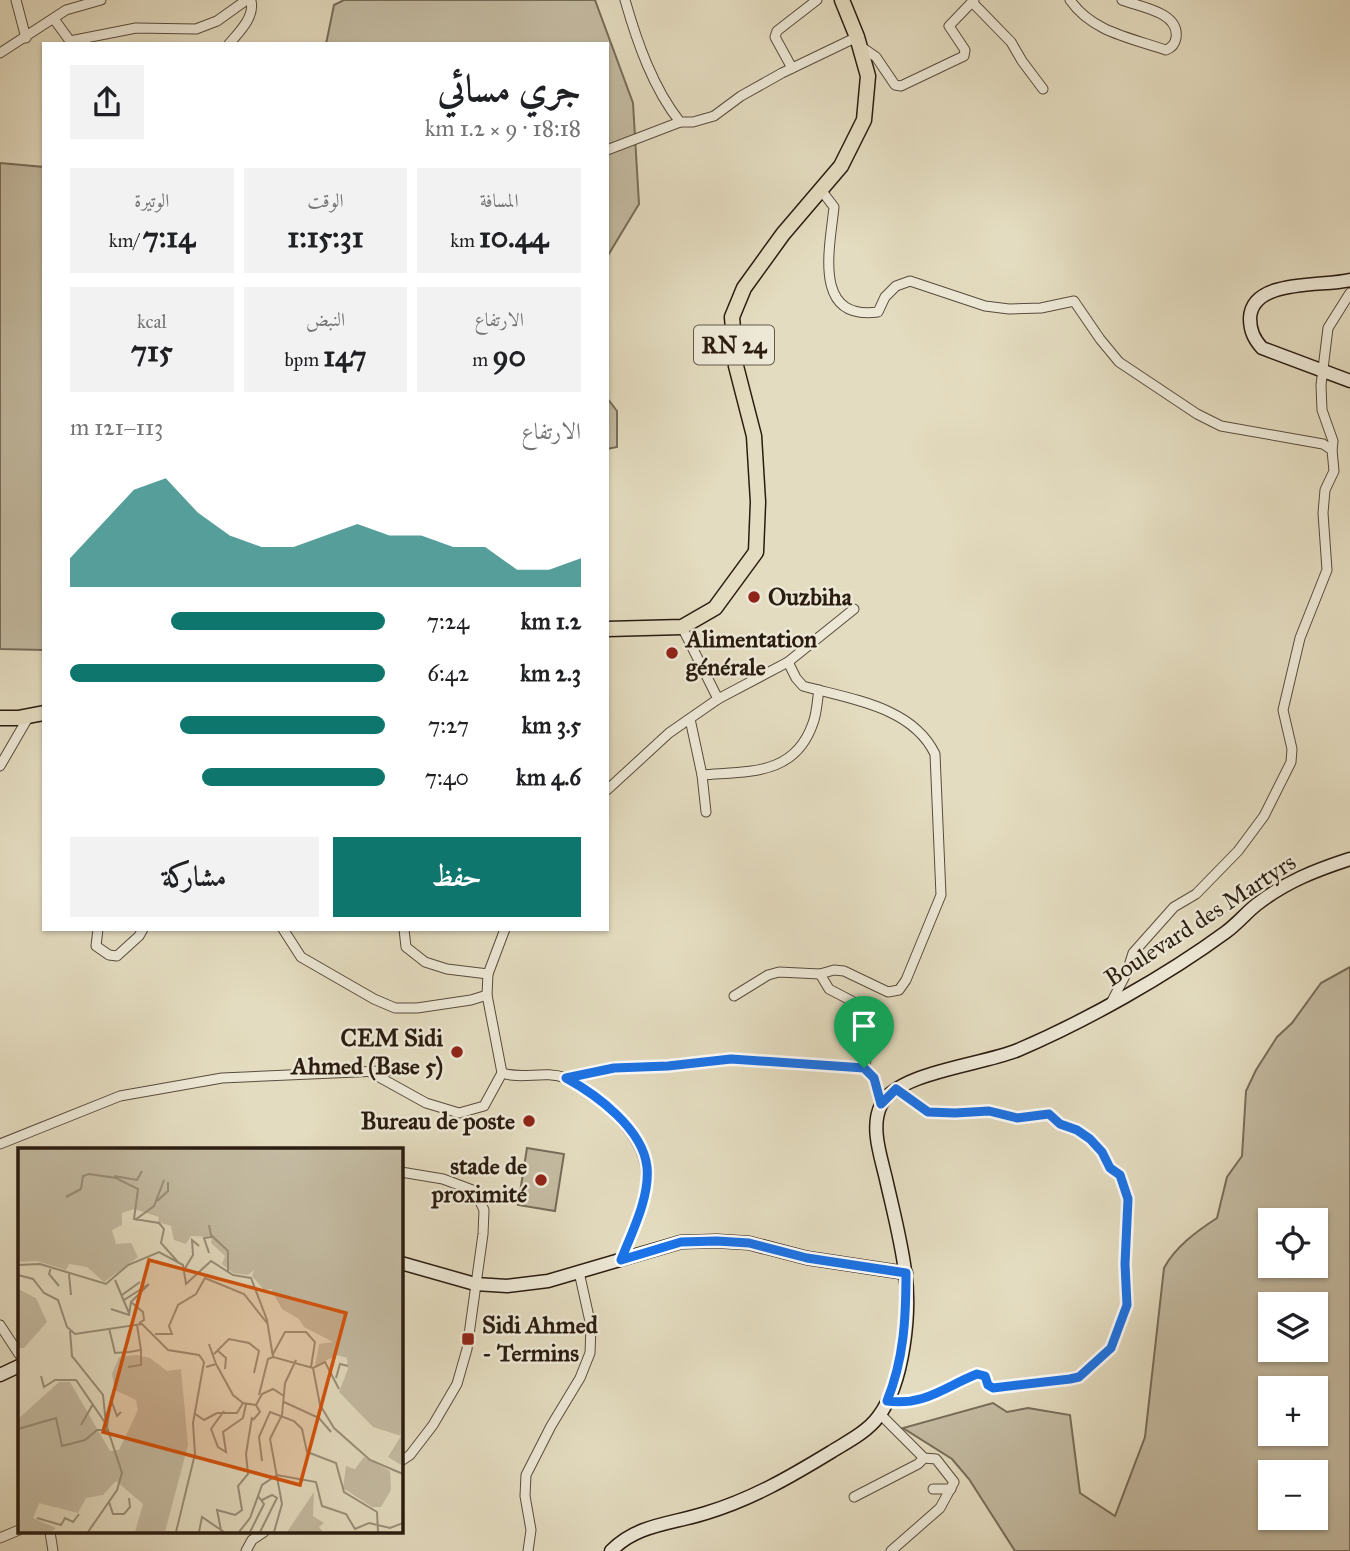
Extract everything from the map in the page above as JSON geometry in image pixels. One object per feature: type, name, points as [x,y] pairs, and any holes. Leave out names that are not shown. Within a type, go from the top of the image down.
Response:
[{"type":"main road","name":"RN 24","points":[[609,629],[682,627],[715,608],[756,552],[758,502],[754,436],[736,366],[732,317],[744,288],[783,234],[841,166],[864,120],[868,76],[859,42],[842,0]]},
{"type":"main road","points":[[1349,284],[1293,285],[1260,298],[1251,308],[1250,324],[1253,338],[1262,348],[1350,381]]},
{"type":"main road","points":[[0,718],[36,714]]},
{"type":"main road","name":"Boulevard des Martyrs","points":[[881,1104],[902,1083],[980,1063],[1051,1036],[1143,985],[1226,931],[1257,904],[1293,880],[1350,859]]},
{"type":"main road","points":[[611,1551],[622,1539],[645,1528],[744,1502],[860,1433],[880,1414],[895,1382],[904,1345],[906,1273],[880,1154],[877,1130],[881,1104]]},
{"type":"main road","points":[[402,1263],[475,1284],[521,1284],[548,1281],[681,1242],[717,1241],[749,1243],[807,1258],[906,1273]]},
{"type":"main road","points":[[0,1375],[18,1366]]},
{"type":"street","points":[[16,0],[26,38]]},
{"type":"street","points":[[66,10],[70,0]]},
{"type":"street","points":[[0,53],[66,10],[102,0]]},
{"type":"street","points":[[625,0],[635,35],[667,106],[680,122]]},
{"type":"street","points":[[792,68],[775,37],[777,31],[817,0]]},
{"type":"street","points":[[1070,0],[1078,11],[1101,29],[1166,50],[1171,48],[1176,39],[1175,26],[1168,17],[1122,0]]},
{"type":"street","points":[[54,19],[70,41],[136,28],[196,29],[217,21],[245,1],[251,1],[253,7],[247,22],[231,42]]},
{"type":"street","points":[[609,149],[680,122],[693,122],[714,116],[741,96],[792,68],[859,42],[876,57],[895,85],[901,86],[964,56],[965,50],[949,26],[973,1],[1011,41],[1043,89]]},
{"type":"street","points":[[821,190],[834,207],[829,241],[833,293],[841,304],[856,313],[878,312],[885,297],[896,286],[910,281],[985,306],[1009,309],[1041,308],[1074,301],[1119,362],[1197,414],[1221,426],[1324,444],[1332,450]]},
{"type":"street","points":[[1111,1003],[1127,972],[1132,953],[1174,908],[1196,894],[1238,851],[1265,816],[1291,762],[1292,749],[1283,710],[1300,638],[1327,570],[1323,513],[1325,490],[1334,471],[1333,441],[1320,398],[1328,328],[1349,284]]},
{"type":"street","points":[[609,788],[669,733],[718,699],[788,662],[854,609]]},
{"type":"street","points":[[682,627],[718,699]]},
{"type":"street","points":[[734,996],[768,975],[779,972],[820,974],[844,971],[888,992],[899,990],[906,980],[941,895],[935,754],[930,744],[904,719],[877,706],[803,686],[788,662]]},
{"type":"street","points":[[702,775],[755,770],[787,761],[798,752],[814,723],[819,690]]},
{"type":"street","points":[[0,766],[36,714]]},
{"type":"street","points":[[690,719],[702,775],[706,812]]},
{"type":"street","points":[[98,931],[96,946],[109,956],[117,956],[142,931]]},
{"type":"street","points":[[284,931],[301,957],[374,999],[395,1008],[444,1004],[486,995]]},
{"type":"street","points":[[404,931],[406,947],[425,962],[447,969],[488,974]]},
{"type":"street","points":[[369,1071],[426,1103],[459,1113],[484,1106],[502,1073],[486,995],[488,974],[504,931]]},
{"type":"street","points":[[820,974],[829,989],[869,1010],[874,1017],[875,1026],[864,1068]]},
{"type":"street","points":[[566,1078],[614,1068],[668,1066],[731,1059],[864,1068],[874,1078],[881,1104]]},
{"type":"street","points":[[0,1144],[120,1096],[222,1078],[402,1070]]},
{"type":"street","points":[[502,1073],[515,1077],[545,1073],[566,1078],[591,1091],[621,1120],[641,1146],[647,1167],[644,1196],[621,1260]]},
{"type":"street","points":[[887,1401],[909,1402],[928,1398],[977,1374],[985,1376],[988,1385],[993,1388],[1079,1377],[1111,1348],[1121,1324],[1128,1294],[1125,1264],[1128,1199],[1126,1189],[1120,1175],[1110,1168],[1102,1152],[1090,1139],[1045,1114],[1017,1118],[989,1111],[928,1112],[896,1089]]},
{"type":"street","points":[[402,1172],[443,1179],[475,1191],[484,1210],[467,1349],[457,1384],[433,1424],[410,1455],[402,1460]]},
{"type":"street","points":[[528,1551],[531,1530],[525,1496],[526,1475],[590,1353],[592,1326],[579,1272]]},
{"type":"street","points":[[0,1325],[18,1352]]},
{"type":"street","points":[[880,1414],[924,1458],[936,1459],[954,1482],[940,1508],[891,1551]]},
{"type":"street","points":[[854,1497],[918,1464],[924,1458]]},
{"type":"street","points":[[933,1489],[951,1489]]},
{"type":"street","points":[[0,1538],[18,1530]]},
{"type":"street","points":[[246,1551],[252,1540],[261,1534]]},
{"type":"shaded area","points":[[344,0],[595,0],[633,103],[639,204],[609,254],[609,42],[326,42],[334,5]]},
{"type":"shaded area","points":[[0,163],[42,167],[42,650],[0,649]]},
{"type":"shaded area","points":[[609,401],[617,411],[617,447],[609,449]]},
{"type":"shaded area","points":[[1350,967],[1350,1551],[1015,1551],[969,1479],[952,1459],[903,1428],[993,1403],[1007,1412],[1028,1408],[1070,1415],[1080,1493],[1115,1516],[1145,1437],[1164,1268],[1180,1246],[1217,1218],[1227,1177],[1242,1156],[1246,1091],[1277,1037],[1292,1023],[1321,983]]},
{"type":"shaded area","name":"stade de proximité","points":[[527,1148],[564,1154],[555,1211],[518,1205]]},
{"type":"place","name":"Ouzbiha","points":[[754,597]]},
{"type":"place","name":"Alimentation générale","points":[[672,653]]},
{"type":"place","name":"CEM Sidi Ahmed (Base 5)","points":[[457,1052]]},
{"type":"place","name":"Bureau de poste","points":[[529,1121]]},
{"type":"place","name":"stade de proximité","points":[[541,1180]]},
{"type":"place","name":"Sidi Ahmed - Termins","points":[[468,1339]]},
{"type":"route","points":[[731,1059],[864,1068],[874,1078],[881,1104],[896,1089],[928,1112],[989,1111],[1017,1118],[1049,1114],[1060,1124],[1077,1130],[1090,1139],[1102,1152],[1110,1168],[1120,1175],[1128,1199],[1125,1264],[1127,1305],[1111,1348],[1079,1377],[993,1388],[988,1385],[985,1376],[977,1374],[928,1398],[901,1403],[887,1401],[895,1382],[904,1345],[906,1273],[807,1258],[749,1243],[717,1241],[681,1242],[621,1260],[644,1196],[647,1167],[641,1146],[621,1120],[591,1091],[566,1078],[614,1068],[668,1066],[731,1059]]}]
